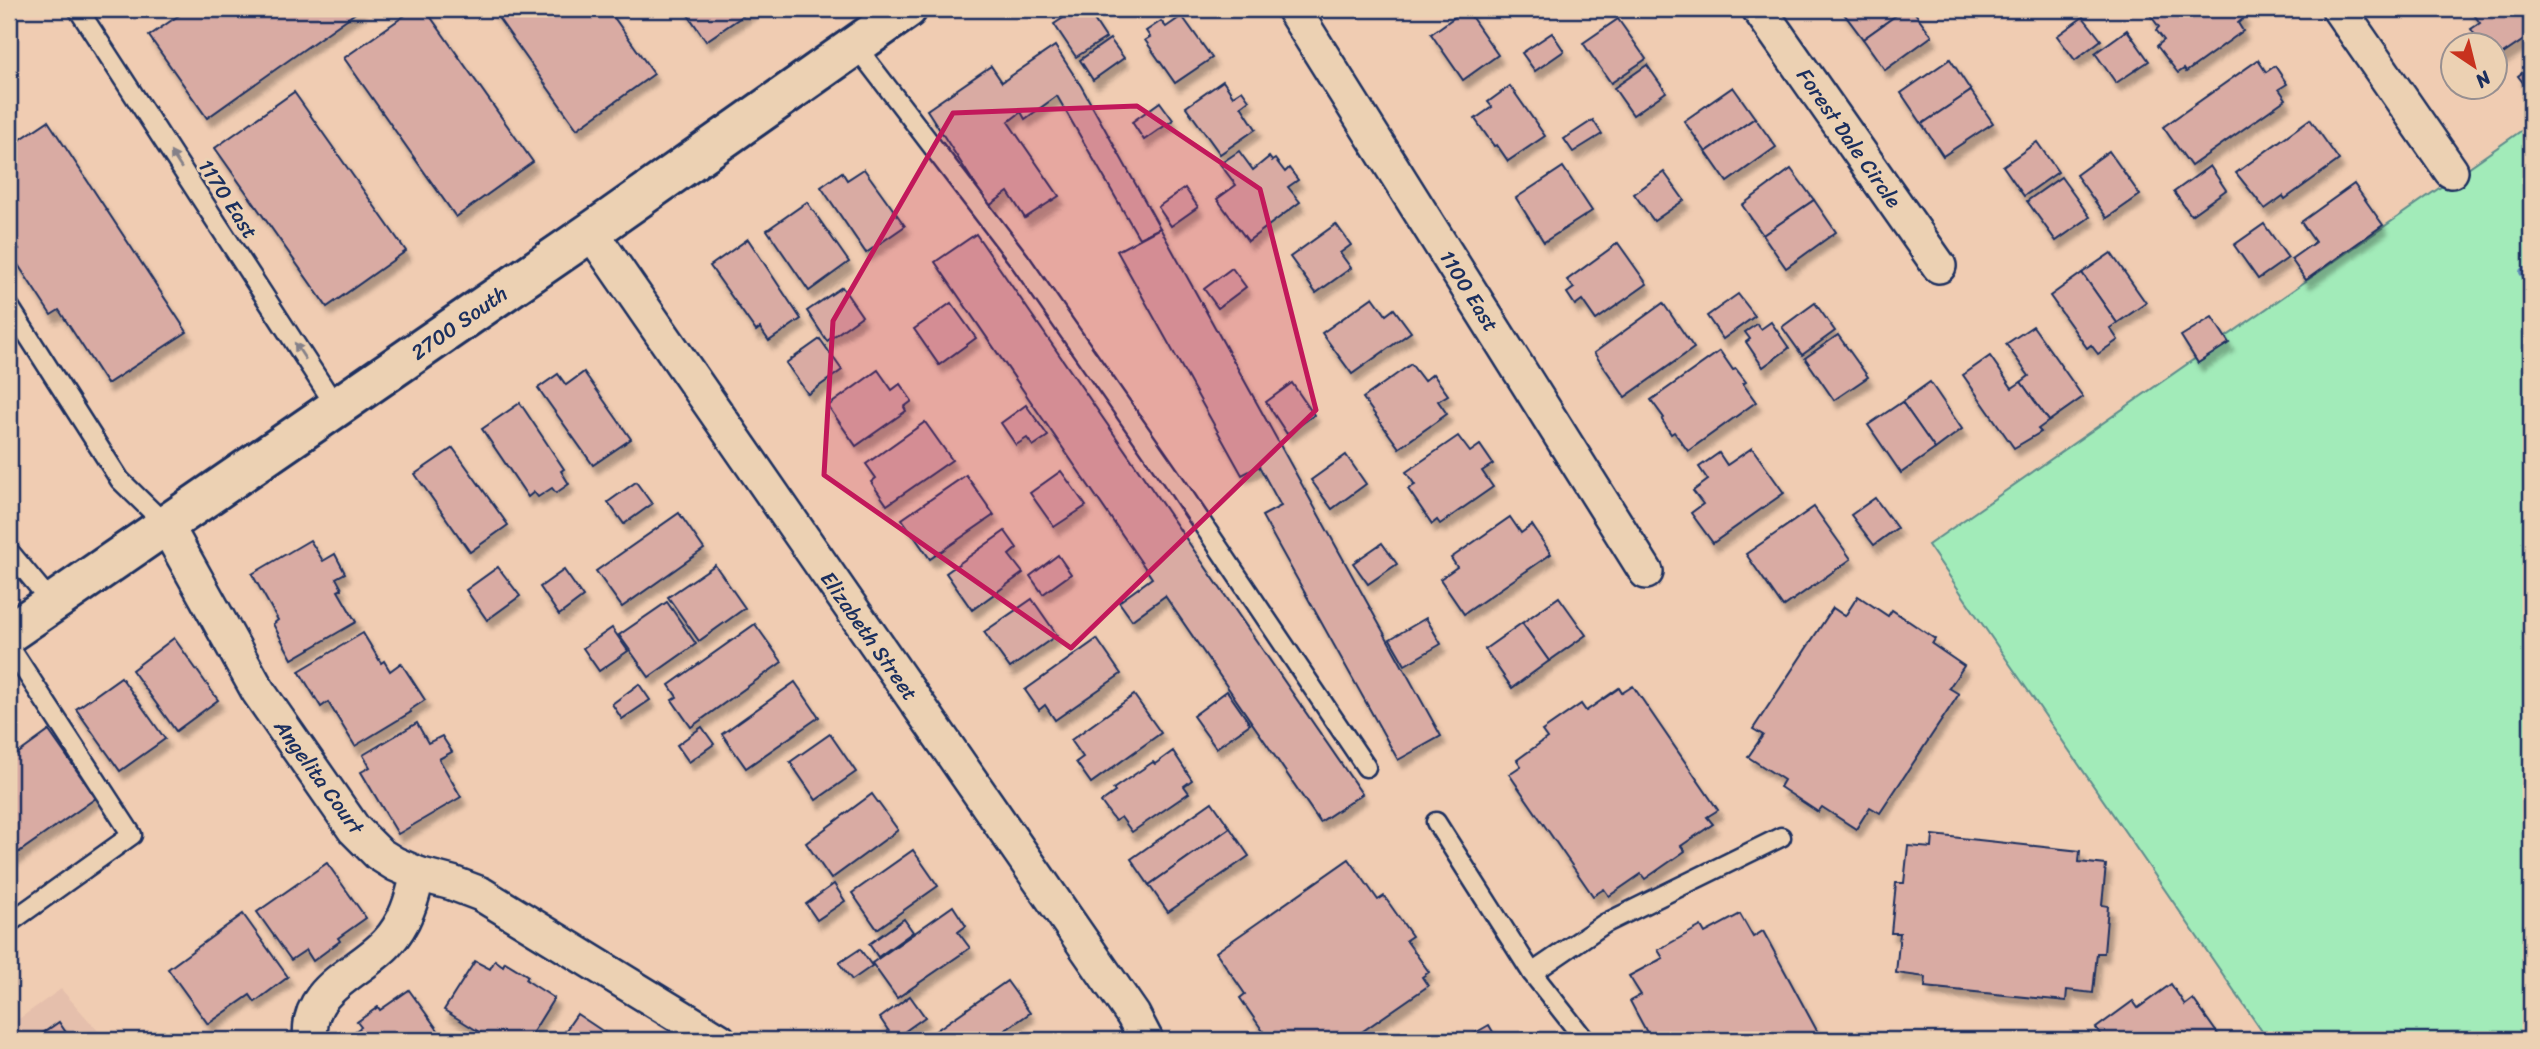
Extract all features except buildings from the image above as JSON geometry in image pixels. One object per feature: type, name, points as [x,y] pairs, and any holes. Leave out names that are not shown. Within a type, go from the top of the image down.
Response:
[{"type":"street","name":"2700 South","points":[[9,633],[591,232],[907,9]]},
{"type":"street","name":"1100 East","points":[[1293,9],[1646,572]]},
{"type":"street","name":"Forest Dale Circle","points":[[1759,9],[1939,267]]},
{"type":"street","points":[[2339,9],[2451,170]]},
{"type":"street","name":"Elizabeth Street","points":[[591,232],[1133,1015],[1146,1040]]},
{"type":"street","name":"Angelita Court","points":[[166,525],[258,691],[354,829],[379,854],[418,874],[481,894],[703,1037]]},
{"type":"street","points":[[311,1040],[309,1027],[315,1006],[333,986],[387,943],[410,906],[418,874]]},
{"type":"lane","name":"1170 East","points":[[83,11],[337,408]]},
{"type":"lane","points":[[855,45],[1020,261],[1171,478],[1366,767]]},
{"type":"lane","points":[[9,306],[120,480],[166,525]]},
{"type":"lane","points":[[9,551],[51,603]]},
{"type":"lane","points":[[9,646],[132,835],[9,923]]},
{"type":"lane","points":[[1436,822],[1532,973],[1585,1040]]},
{"type":"lane","points":[[1532,973],[1604,924],[1781,837]]},
{"type":"highlighted area","points":[[1137,106],[1260,189],[1316,410],[1071,648],[824,475],[833,321],[953,113]]},
{"type":"shaded area","points":[[61,989],[106,1040],[9,1040],[9,1026]]},
{"type":"green space","points":[[2531,124],[2531,1040],[2268,1040],[1928,545]]},
{"type":"waterway","points":[[2524,272],[2531,281]]}]
